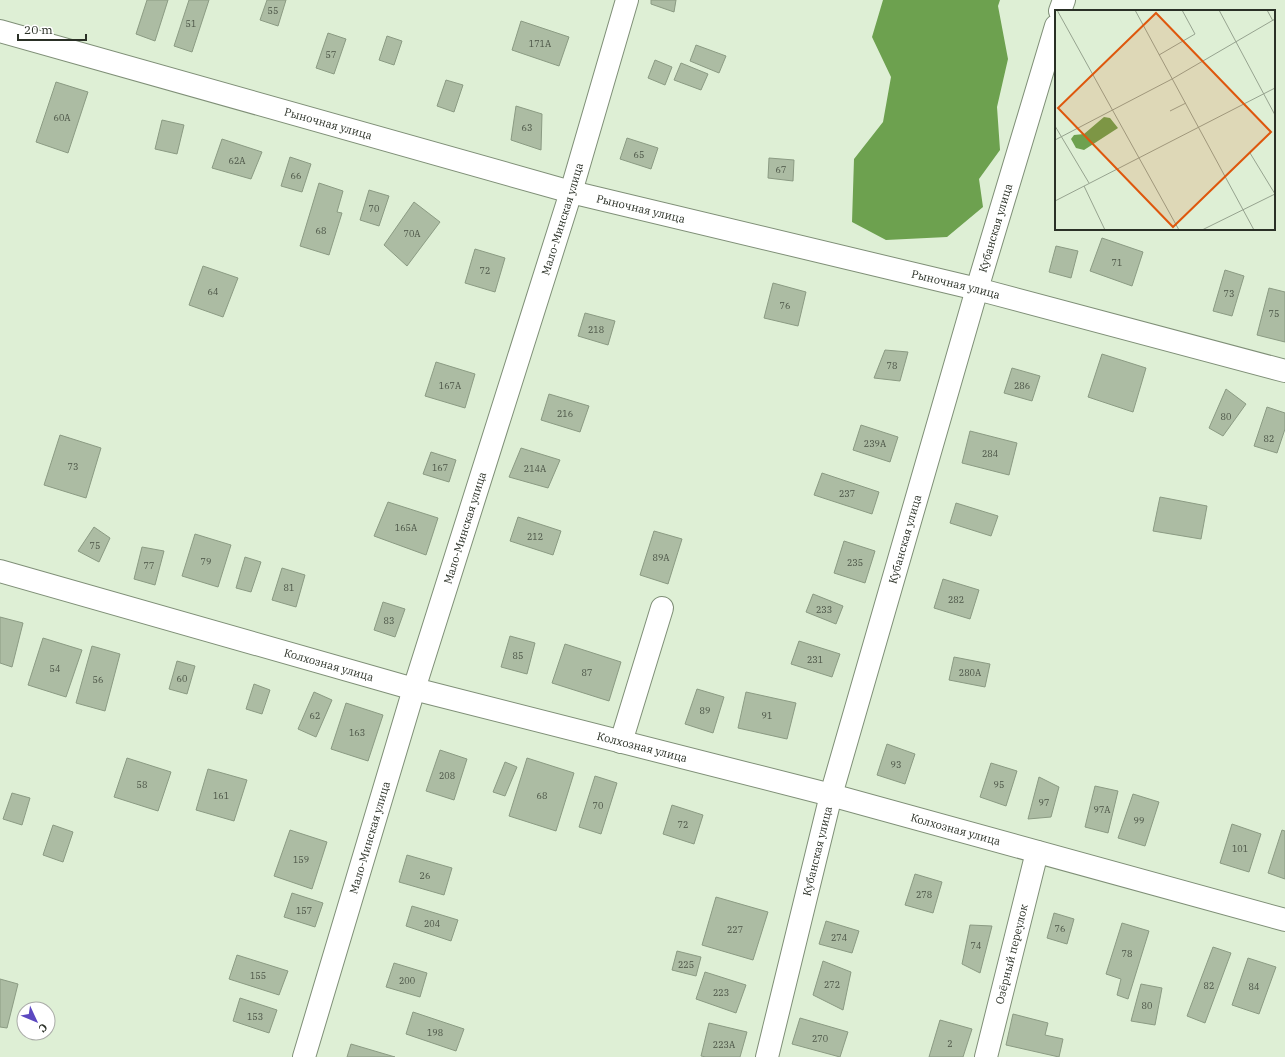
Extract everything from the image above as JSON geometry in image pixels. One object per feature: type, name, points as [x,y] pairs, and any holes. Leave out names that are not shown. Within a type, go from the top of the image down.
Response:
[{"type":"street","name":"Мало-Минская улица","points":[[304,1057],[414,689],[571,192],[627,0]]},
{"type":"street","points":[[1060,10],[1064,0]]},
{"type":"street","name":"Кубанская улица","points":[[767,1057],[831,795],[977,289],[1055,29]]},
{"type":"street","name":"Рыночная улица","points":[[0,31],[571,192],[977,289],[1285,371]]},
{"type":"street","name":"Колхозная улица","points":[[0,571],[414,689],[831,795],[1285,920]]},
{"type":"street","points":[[621,742],[662,608]]},
{"type":"street","name":"Озёрный переулок","points":[[986,1057],[1036,852]]},
{"type":"shaded area","points":[[883,0],[1000,0],[998,6],[1008,59],[997,107],[1000,150],[979,179],[983,207],[947,237],[886,240],[852,222],[854,159],[883,122],[891,77],[872,37]]},
{"type":"building","points":[[147,0],[168,0],[155,41],[136,34]]},
{"type":"building","points":[[189,0],[209,0],[192,52],[174,46]]},
{"type":"building","points":[[267,0],[286,0],[278,26],[260,20]]},
{"type":"building","points":[[651,0],[676,0],[674,12],[651,4]]},
{"type":"building","points":[[521,21],[569,37],[559,66],[512,50]]},
{"type":"building","points":[[328,33],[346,39],[334,74],[316,68]]},
{"type":"building","points":[[387,36],[402,41],[394,65],[379,60]]},
{"type":"building","points":[[696,45],[726,56],[719,73],[690,61]]},
{"type":"building","points":[[655,60],[672,67],[665,85],[648,78]]},
{"type":"building","points":[[681,63],[708,74],[701,90],[674,80]]},
{"type":"building","points":[[446,80],[463,85],[454,112],[437,106]]},
{"type":"building","points":[[56,82],[88,92],[68,153],[36,142]]},
{"type":"building","points":[[516,106],[542,114],[541,150],[511,140]]},
{"type":"building","points":[[162,120],[184,125],[177,154],[155,149]]},
{"type":"building","points":[[627,138],[658,148],[651,169],[620,159]]},
{"type":"building","points":[[222,139],[262,152],[251,179],[212,168]]},
{"type":"building","points":[[290,157],[311,164],[302,192],[281,186]]},
{"type":"building","points":[[769,158],[794,160],[793,181],[768,178]]},
{"type":"building","points":[[319,183],[343,191],[337,212],[342,213],[329,255],[300,246]]},
{"type":"building","points":[[369,190],[389,196],[379,226],[360,220]]},
{"type":"building","points":[[414,202],[440,222],[407,266],[384,245]]},
{"type":"building","points":[[1102,238],[1143,252],[1132,286],[1090,271]]},
{"type":"building","points":[[1056,246],[1078,251],[1071,278],[1049,272]]},
{"type":"building","points":[[475,249],[505,258],[495,292],[465,283]]},
{"type":"building","points":[[203,266],[238,278],[223,317],[189,305]]},
{"type":"building","points":[[1225,270],[1244,276],[1232,316],[1213,311]]},
{"type":"building","points":[[773,283],[806,292],[798,326],[764,318]]},
{"type":"building","points":[[1269,288],[1285,292],[1285,342],[1257,335]]},
{"type":"building","points":[[585,313],[615,321],[608,345],[578,336]]},
{"type":"building","points":[[885,350],[908,352],[900,381],[874,378]]},
{"type":"building","points":[[1102,354],[1146,368],[1133,412],[1088,397]]},
{"type":"building","points":[[436,362],[475,374],[465,408],[425,396]]},
{"type":"building","points":[[1012,368],[1040,376],[1032,401],[1004,393]]},
{"type":"building","points":[[1226,389],[1246,404],[1223,436],[1209,428]]},
{"type":"building","points":[[549,394],[589,406],[580,432],[541,420]]},
{"type":"building","points":[[1267,407],[1285,413],[1285,429],[1277,453],[1254,446]]},
{"type":"building","points":[[861,425],[898,437],[890,462],[853,450]]},
{"type":"building","points":[[970,431],[1017,443],[1009,475],[962,463]]},
{"type":"building","points":[[60,435],[101,448],[86,498],[44,485]]},
{"type":"building","points":[[521,448],[560,460],[548,488],[509,477]]},
{"type":"building","points":[[431,452],[456,460],[449,482],[423,474]]},
{"type":"building","points":[[822,473],[879,492],[872,514],[814,495]]},
{"type":"building","points":[[1160,497],[1207,506],[1201,539],[1153,531]]},
{"type":"building","points":[[388,502],[438,518],[426,555],[374,536]]},
{"type":"building","points":[[956,503],[998,516],[991,536],[950,523]]},
{"type":"building","points":[[518,517],[561,531],[553,555],[510,541]]},
{"type":"building","points":[[94,527],[110,538],[99,562],[78,551]]},
{"type":"building","points":[[654,531],[682,539],[668,584],[640,575]]},
{"type":"building","points":[[195,534],[231,545],[218,587],[182,576]]},
{"type":"building","points":[[844,541],[875,551],[865,583],[834,573]]},
{"type":"building","points":[[142,547],[164,551],[155,585],[134,579]]},
{"type":"building","points":[[245,557],[261,562],[251,592],[236,588]]},
{"type":"building","points":[[282,568],[305,575],[296,607],[272,600]]},
{"type":"building","points":[[943,579],[979,590],[970,619],[934,608]]},
{"type":"building","points":[[813,594],[843,606],[836,624],[806,612]]},
{"type":"building","points":[[383,602],[405,609],[395,637],[374,630]]},
{"type":"building","points":[[0,617],[23,623],[12,667],[0,663]]},
{"type":"building","points":[[510,636],[535,643],[527,674],[501,667]]},
{"type":"building","points":[[43,638],[82,650],[66,697],[28,685]]},
{"type":"building","points":[[799,641],[840,654],[832,677],[791,664]]},
{"type":"building","points":[[565,644],[621,662],[609,701],[552,683]]},
{"type":"building","points":[[92,646],[120,654],[105,711],[76,703]]},
{"type":"building","points":[[954,657],[990,664],[985,687],[949,680]]},
{"type":"building","points":[[177,661],[195,666],[187,694],[169,689]]},
{"type":"building","points":[[254,684],[270,690],[262,714],[246,709]]},
{"type":"building","points":[[697,689],[724,697],[713,733],[685,724]]},
{"type":"building","points":[[314,692],[332,700],[316,737],[298,729]]},
{"type":"building","points":[[746,692],[796,703],[787,739],[738,728]]},
{"type":"building","points":[[346,703],[383,715],[368,761],[331,749]]},
{"type":"building","points":[[887,744],[915,754],[905,784],[877,775]]},
{"type":"building","points":[[440,750],[467,759],[454,800],[426,791]]},
{"type":"building","points":[[127,758],[171,772],[158,811],[114,797]]},
{"type":"building","points":[[527,758],[574,773],[556,831],[509,816]]},
{"type":"building","points":[[505,762],[517,767],[505,796],[493,792]]},
{"type":"building","points":[[991,763],[1017,771],[1006,806],[980,797]]},
{"type":"building","points":[[208,769],[247,780],[234,821],[196,810]]},
{"type":"building","points":[[595,776],[617,783],[601,834],[579,827]]},
{"type":"building","points":[[1039,777],[1059,787],[1051,817],[1028,819]]},
{"type":"building","points":[[1095,786],[1118,791],[1108,833],[1085,827]]},
{"type":"building","points":[[12,793],[30,798],[22,825],[3,819]]},
{"type":"building","points":[[1133,794],[1159,802],[1145,846],[1118,838]]},
{"type":"building","points":[[672,805],[703,815],[694,844],[663,834]]},
{"type":"building","points":[[1232,824],[1261,834],[1249,872],[1220,863]]},
{"type":"building","points":[[53,825],[73,832],[63,862],[43,855]]},
{"type":"building","points":[[290,830],[327,842],[312,889],[274,876]]},
{"type":"building","points":[[1282,830],[1285,831],[1285,879],[1268,873]]},
{"type":"building","points":[[407,855],[452,868],[444,895],[399,882]]},
{"type":"building","points":[[915,874],[942,882],[933,913],[905,905]]},
{"type":"building","points":[[292,893],[323,903],[315,927],[284,917]]},
{"type":"building","points":[[716,897],[768,912],[753,960],[702,945]]},
{"type":"building","points":[[412,906],[458,920],[451,941],[406,926]]},
{"type":"building","points":[[1054,913],[1074,919],[1067,944],[1047,938]]},
{"type":"building","points":[[826,921],[859,931],[852,953],[819,944]]},
{"type":"building","points":[[1122,923],[1149,931],[1128,999],[1117,995],[1121,979],[1106,974]]},
{"type":"building","points":[[970,925],[992,926],[980,973],[962,964]]},
{"type":"building","points":[[1213,947],[1231,953],[1205,1023],[1187,1016]]},
{"type":"building","points":[[677,951],[701,957],[696,976],[672,970]]},
{"type":"building","points":[[237,955],[288,971],[279,995],[229,979]]},
{"type":"building","points":[[1248,958],[1276,967],[1259,1014],[1232,1005]]},
{"type":"building","points":[[823,961],[851,972],[843,1010],[813,995]]},
{"type":"building","points":[[394,963],[427,973],[420,997],[386,987]]},
{"type":"building","points":[[705,972],[746,985],[736,1013],[696,999]]},
{"type":"building","points":[[0,979],[18,984],[7,1028],[0,1027]]},
{"type":"building","points":[[1141,984],[1162,988],[1155,1025],[1131,1021]]},
{"type":"building","points":[[240,998],[277,1010],[269,1033],[233,1021]]},
{"type":"building","points":[[413,1012],[464,1029],[456,1051],[406,1034]]},
{"type":"building","points":[[1013,1014],[1048,1023],[1045,1035],[1063,1039],[1059,1057],[1006,1045]]},
{"type":"building","points":[[800,1018],[848,1032],[840,1057],[792,1044]]},
{"type":"building","points":[[940,1020],[972,1029],[963,1057],[929,1057]]},
{"type":"building","points":[[709,1023],[747,1032],[740,1057],[701,1056]]},
{"type":"building","points":[[351,1044],[395,1057],[347,1057]]}]
